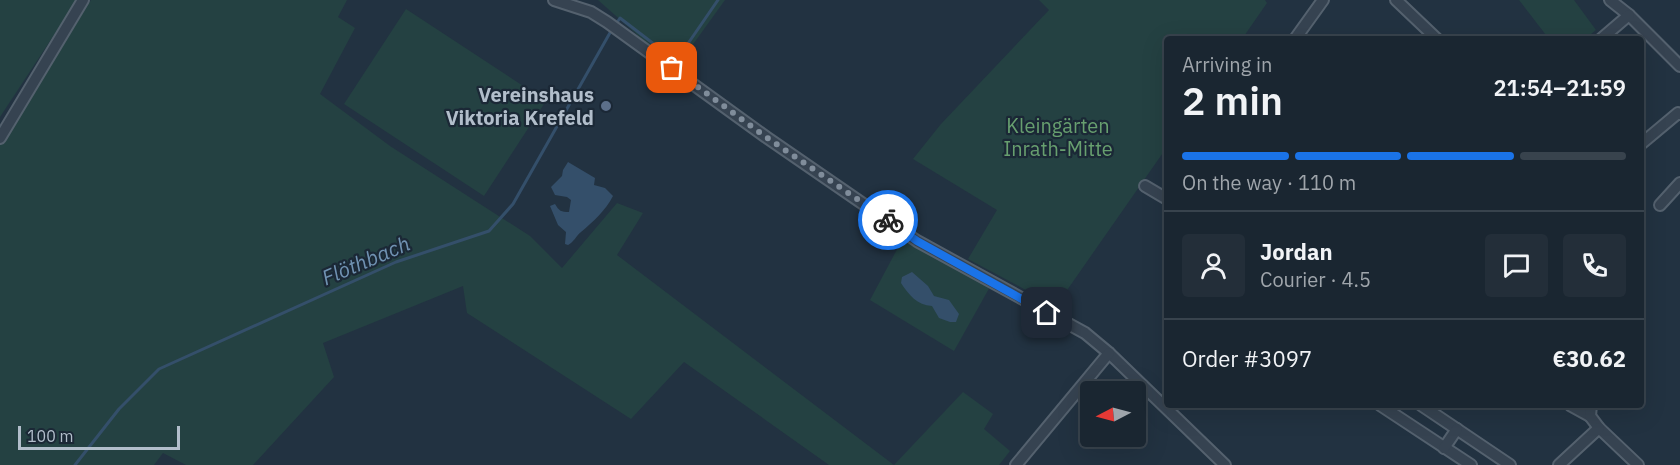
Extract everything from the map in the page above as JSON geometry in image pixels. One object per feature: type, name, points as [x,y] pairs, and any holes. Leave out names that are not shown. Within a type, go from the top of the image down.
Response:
[{"type":"street","points":[[0,138],[83,0]]},
{"type":"street","points":[[554,0],[591,12],[607,21],[766,137],[917,241],[1085,333],[1164,403]]},
{"type":"street","points":[[1297,36],[1323,0]]},
{"type":"street","points":[[1396,0],[1434,36]]},
{"type":"street","points":[[1610,0],[1629,15],[1680,66]]},
{"type":"street","points":[[1604,36],[1629,15]]},
{"type":"street","points":[[1644,141],[1678,113],[1680,114]]},
{"type":"street","points":[[1660,205],[1680,183]]},
{"type":"street","points":[[1145,186],[1164,197]]},
{"type":"street","points":[[1016,465],[1109,353]]},
{"type":"street","points":[[1169,408],[1226,465]]},
{"type":"street","points":[[1384,408],[1471,465]]},
{"type":"street","points":[[1426,408],[1510,465]]},
{"type":"street","points":[[1590,410],[1599,428],[1638,465]]},
{"type":"street","points":[[1559,465],[1599,428]]},
{"type":"street","points":[[1444,448],[1457,429]]},
{"type":"green space","points":[[0,0],[77,0],[0,117]]},
{"type":"green space","points":[[91,0],[347,0],[338,17],[355,28],[320,94],[390,146],[530,236],[562,268],[617,203],[643,213],[617,255],[894,465],[829,465],[684,362],[631,419],[467,313],[463,286],[323,343],[334,377],[253,465],[186,465],[163,453],[154,465],[0,465],[0,142]]},
{"type":"green space","points":[[598,0],[725,0],[677,70]]},
{"type":"green space","name":"Kleingärten Inrath-Mitte","points":[[1039,0],[1265,0],[1267,3],[1244,36],[1164,36],[1164,151],[1056,306],[968,259],[997,210],[913,159],[941,124],[1049,10]]},
{"type":"green space","points":[[1519,0],[1574,0],[1596,30],[1589,36],[1547,36]]},
{"type":"green space","points":[[406,9],[546,101],[484,196],[344,104]]},
{"type":"green space","points":[[902,240],[991,285],[954,351],[870,300]]},
{"type":"green space","points":[[963,392],[993,414],[984,429],[1010,451],[999,465],[894,465]]},
{"type":"water","points":[[568,162],[595,178],[594,185],[605,188],[613,196],[599,216],[568,245],[565,244],[566,232],[558,225],[550,206],[555,204],[560,211],[569,212],[571,200],[555,195],[551,187],[562,176]]},
{"type":"water","points":[[912,272],[928,286],[934,296],[949,300],[959,314],[956,322],[939,318],[932,306],[922,304],[910,295],[901,283],[902,277]]},
{"type":"waterway","name":"Flöthbach","points":[[616,24],[620,18],[676,61],[718,0]]},
{"type":"waterway","name":"Flöthbach","points":[[75,465],[119,409],[159,369],[396,262],[489,231],[513,204],[611,31]]},
{"type":"way so far","points":[[672,68],[766,137],[888,220]]},
{"type":"place","name":"Vereinshaus Viktoria Krefeld","points":[[606,106]]},
{"type":"route","points":[[888,220],[917,241],[1047,313]]}]
